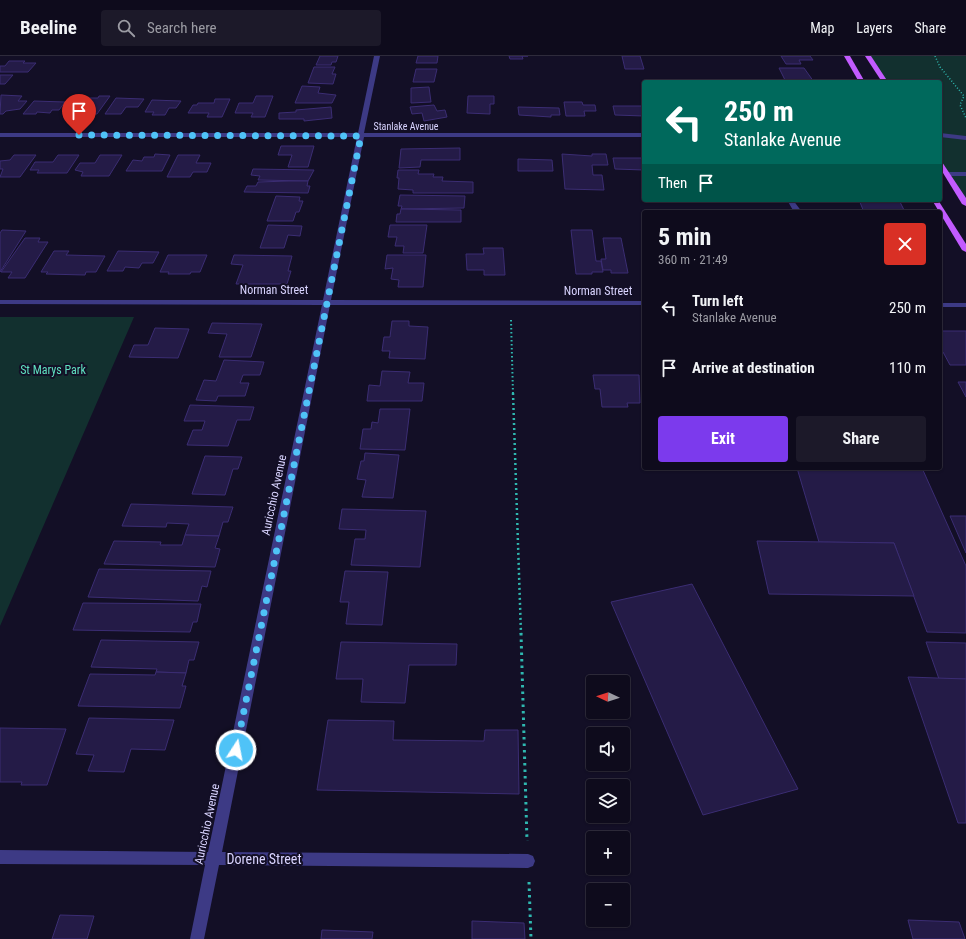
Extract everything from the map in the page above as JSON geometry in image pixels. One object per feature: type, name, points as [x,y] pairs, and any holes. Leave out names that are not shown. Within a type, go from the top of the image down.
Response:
[{"type":"main road","points":[[846,56],[861,80]]},
{"type":"main road","points":[[868,56],[884,80]]},
{"type":"main road","points":[[942,166],[966,204]]},
{"type":"main road","points":[[942,211],[966,250]]},
{"type":"street","name":"Auricchio Avenue","points":[[197,939],[377,56]]},
{"type":"street","name":"Stanlake Avenue","points":[[0,135],[642,135]]},
{"type":"street","points":[[942,135],[966,138]]},
{"type":"street","points":[[948,174],[966,174]]},
{"type":"street","name":"Norman Street","points":[[0,302],[642,303]]},
{"type":"street","points":[[942,304],[966,305]]},
{"type":"street","name":"Dorene Street","points":[[0,857],[528,861]]},
{"type":"path","points":[[935,56],[936,64],[945,75],[958,85],[964,96],[960,105],[966,118]]},
{"type":"path","points":[[510,303],[530,939]]},
{"type":"green space","points":[[869,56],[966,56],[966,204],[942,166],[942,80],[885,80]]},
{"type":"green space","name":"St Marys Park","points":[[0,317],[134,317],[0,626]]},
{"type":"building","points":[[320,56],[338,56],[336,62],[332,62],[331,65],[316,65]]},
{"type":"building","points":[[418,56],[438,56],[437,63],[416,63]]},
{"type":"building","points":[[509,56],[522,56],[523,59],[510,59]]},
{"type":"building","points":[[622,56],[640,56],[644,69],[625,69]]},
{"type":"building","points":[[781,56],[810,56],[813,60],[799,60],[801,64],[786,64]]},
{"type":"building","points":[[9,61],[36,63],[28,72],[0,72],[0,66],[5,66]]},
{"type":"building","points":[[314,67],[335,67],[332,74],[336,74],[333,84],[308,83]]},
{"type":"building","points":[[779,68],[804,68],[813,80],[785,80]]},
{"type":"building","points":[[416,69],[437,69],[434,82],[413,82]]},
{"type":"building","points":[[0,75],[13,75],[5,84],[0,84]]},
{"type":"building","points":[[302,86],[320,87],[318,93],[336,95],[332,103],[295,103]]},
{"type":"building","points":[[429,87],[431,102],[411,103],[411,88]]},
{"type":"building","points":[[1,95],[22,96],[18,101],[27,101],[20,109],[6,111],[3,114],[0,114]]},
{"type":"building","points":[[99,96],[110,96],[97,114],[77,114],[81,109],[69,108],[75,100],[84,101],[86,98],[98,98]]},
{"type":"building","points":[[256,96],[273,96],[265,117],[251,117],[253,113],[235,113],[239,103],[253,103]]},
{"type":"building","points":[[468,96],[494,96],[494,104],[490,104],[490,114],[467,113]]},
{"type":"building","points":[[116,98],[144,99],[138,107],[126,107],[121,114],[105,114]]},
{"type":"building","points":[[215,99],[230,99],[222,117],[207,117],[209,113],[188,113],[193,105],[197,105],[198,103],[214,103]]},
{"type":"building","points":[[152,100],[181,101],[176,108],[169,108],[165,115],[152,115],[154,112],[145,112]]},
{"type":"building","points":[[34,101],[65,102],[59,110],[52,110],[50,113],[37,112],[36,114],[23,114]]},
{"type":"building","points":[[564,102],[582,102],[583,105],[595,105],[596,111],[584,111],[585,116],[566,116]]},
{"type":"building","points":[[434,105],[437,111],[445,110],[447,117],[424,121],[422,113],[412,114],[410,107]]},
{"type":"building","points":[[613,106],[642,106],[642,116],[615,115]]},
{"type":"building","points":[[331,107],[332,118],[304,121],[304,119],[279,119],[279,113]]},
{"type":"building","points":[[518,107],[559,108],[560,115],[551,115],[551,117],[519,115]]},
{"type":"building","points":[[281,146],[314,146],[308,167],[288,167],[292,155],[278,155]]},
{"type":"building","points":[[460,148],[460,160],[421,160],[420,167],[399,168],[401,149]]},
{"type":"building","points":[[155,154],[170,155],[162,171],[126,171],[133,160],[142,161],[144,157],[154,157]]},
{"type":"building","points":[[562,154],[592,156],[592,154],[606,154],[608,165],[592,165],[593,175],[602,175],[604,190],[565,189]]},
{"type":"building","points":[[14,155],[36,155],[20,177],[0,177],[3,169],[0,169],[0,161],[10,160]]},
{"type":"building","points":[[58,155],[79,155],[67,173],[37,173],[39,170],[30,170],[35,162],[53,162]]},
{"type":"building","points":[[100,155],[122,155],[109,176],[81,176],[83,172],[75,170],[80,163],[95,163]]},
{"type":"building","points":[[178,155],[200,155],[196,163],[211,163],[207,172],[193,172],[190,177],[167,177]]},
{"type":"building","points":[[613,158],[642,158],[642,170],[615,169]]},
{"type":"building","points":[[518,159],[552,160],[553,171],[518,171]]},
{"type":"building","points":[[253,169],[314,170],[308,181],[258,180],[260,176],[251,175]]},
{"type":"building","points":[[398,170],[419,170],[418,174],[434,174],[433,177],[443,177],[442,181],[473,182],[473,193],[413,193],[413,190],[398,189]]},
{"type":"building","points":[[308,181],[307,186],[310,186],[308,193],[244,192],[247,186],[256,186],[258,182]]},
{"type":"building","points":[[400,195],[465,196],[464,208],[401,209],[402,206],[398,206]]},
{"type":"building","points":[[276,196],[300,197],[299,201],[303,201],[299,212],[296,212],[293,221],[267,221]]},
{"type":"building","points":[[860,202],[900,202],[904,210],[863,210]]},
{"type":"building","points":[[401,209],[461,210],[461,222],[396,222],[397,214],[400,214]]},
{"type":"building","points":[[268,225],[302,226],[300,236],[288,235],[284,248],[260,248]]},
{"type":"building","points":[[390,225],[427,225],[423,253],[403,253],[404,246],[395,246],[397,237],[388,237]]},
{"type":"building","points":[[2,230],[26,231],[0,272],[0,233]]},
{"type":"building","points":[[571,230],[592,230],[596,261],[601,261],[603,272],[576,274]]},
{"type":"building","points":[[25,238],[40,238],[38,242],[48,242],[25,278],[8,278],[12,272],[1,272]]},
{"type":"building","points":[[603,238],[621,238],[628,273],[611,273],[611,270],[603,270],[601,259],[606,259]]},
{"type":"building","points":[[483,248],[503,248],[505,275],[484,275],[484,270],[467,270],[466,254],[484,254]]},
{"type":"building","points":[[54,251],[69,251],[66,255],[105,256],[96,272],[86,272],[85,275],[46,274],[48,272],[41,272]]},
{"type":"building","points":[[118,251],[159,252],[153,263],[142,263],[139,268],[125,267],[123,271],[107,271]]},
{"type":"building","points":[[168,255],[207,255],[200,272],[191,272],[190,274],[168,274],[169,272],[160,272]]},
{"type":"building","points":[[234,255],[292,256],[288,271],[291,271],[287,284],[236,284],[243,265],[231,264]]},
{"type":"building","points":[[387,255],[426,255],[423,287],[398,287],[399,280],[391,279],[393,268],[385,269]]},
{"type":"building","points":[[392,321],[409,321],[409,326],[428,327],[425,359],[389,358],[390,351],[382,351],[384,337],[390,337]]},
{"type":"building","points":[[212,323],[262,324],[251,357],[219,357],[227,334],[208,333]]},
{"type":"building","points":[[155,328],[189,329],[178,358],[129,357],[134,345],[148,345]]},
{"type":"building","points":[[942,331],[966,331],[966,365],[950,365],[943,352]]},
{"type":"building","points":[[224,360],[264,362],[260,375],[243,375],[240,383],[249,383],[245,396],[218,396],[216,401],[196,400],[204,380],[216,381]]},
{"type":"building","points":[[382,371],[410,372],[408,383],[424,383],[422,401],[367,401],[369,385],[380,386]]},
{"type":"building","points":[[593,375],[639,375],[640,403],[627,403],[628,407],[602,407],[600,389],[595,389]]},
{"type":"building","points":[[958,382],[966,382],[966,397]]},
{"type":"building","points":[[190,405],[254,407],[250,420],[237,420],[228,446],[187,445],[193,430],[202,430],[205,421],[184,421]]},
{"type":"building","points":[[380,409],[410,409],[405,450],[360,449],[363,429],[371,429],[372,422],[378,423]]},
{"type":"building","points":[[365,453],[399,455],[393,498],[362,497],[366,480],[357,479],[361,461],[364,461]]},
{"type":"building","points":[[205,456],[242,457],[238,469],[233,469],[225,495],[192,494]]},
{"type":"building","points":[[798,470],[923,470],[966,566],[966,633],[927,632],[894,543],[819,542]]},
{"type":"building","points":[[131,504],[233,507],[228,522],[223,522],[219,536],[185,535],[189,524],[167,523],[166,527],[122,526]]},
{"type":"building","points":[[342,509],[426,511],[420,567],[351,565],[355,539],[365,539],[366,530],[339,529]]},
{"type":"building","points":[[950,516],[966,516],[966,553]]},
{"type":"building","points":[[185,535],[219,536],[215,548],[220,549],[215,567],[104,564],[114,541],[161,542],[160,545],[182,545]]},
{"type":"building","points":[[757,541],[894,543],[914,596],[769,594]]},
{"type":"building","points":[[99,569],[211,571],[207,587],[202,586],[198,601],[88,597]]},
{"type":"building","points":[[345,571],[388,572],[382,625],[346,624],[349,602],[340,602]]},
{"type":"building","points":[[692,584],[798,789],[703,815],[611,602]]},
{"type":"building","points":[[83,603],[201,604],[197,622],[193,622],[190,632],[73,630]]},
{"type":"building","points":[[101,640],[199,642],[194,660],[189,660],[186,673],[156,672],[157,669],[91,667]]},
{"type":"building","points":[[341,642],[457,644],[456,665],[409,665],[405,703],[361,702],[363,679],[336,679]]},
{"type":"building","points":[[926,642],[966,643],[966,679],[939,679]]},
{"type":"building","points":[[156,672],[186,673],[182,686],[186,686],[180,708],[78,706],[90,674],[155,675]]},
{"type":"building","points":[[908,677],[966,679],[966,823],[958,823]]},
{"type":"building","points":[[89,718],[174,720],[165,750],[131,749],[124,772],[88,771],[94,755],[76,754]]},
{"type":"building","points":[[328,720],[394,721],[393,740],[484,741],[485,730],[518,730],[519,794],[317,790]]},
{"type":"building","points":[[0,728],[66,729],[47,785],[21,785],[22,782],[0,782]]},
{"type":"building","points":[[60,915],[94,916],[87,939],[52,939]]},
{"type":"building","points":[[908,920],[959,922],[965,939],[913,939]]},
{"type":"building","points":[[472,921],[524,923],[525,939],[472,939]]},
{"type":"building","points":[[322,930],[373,932],[372,939],[321,939]]},
{"type":"route","points":[[79,135],[361,136],[236,750]]}]
